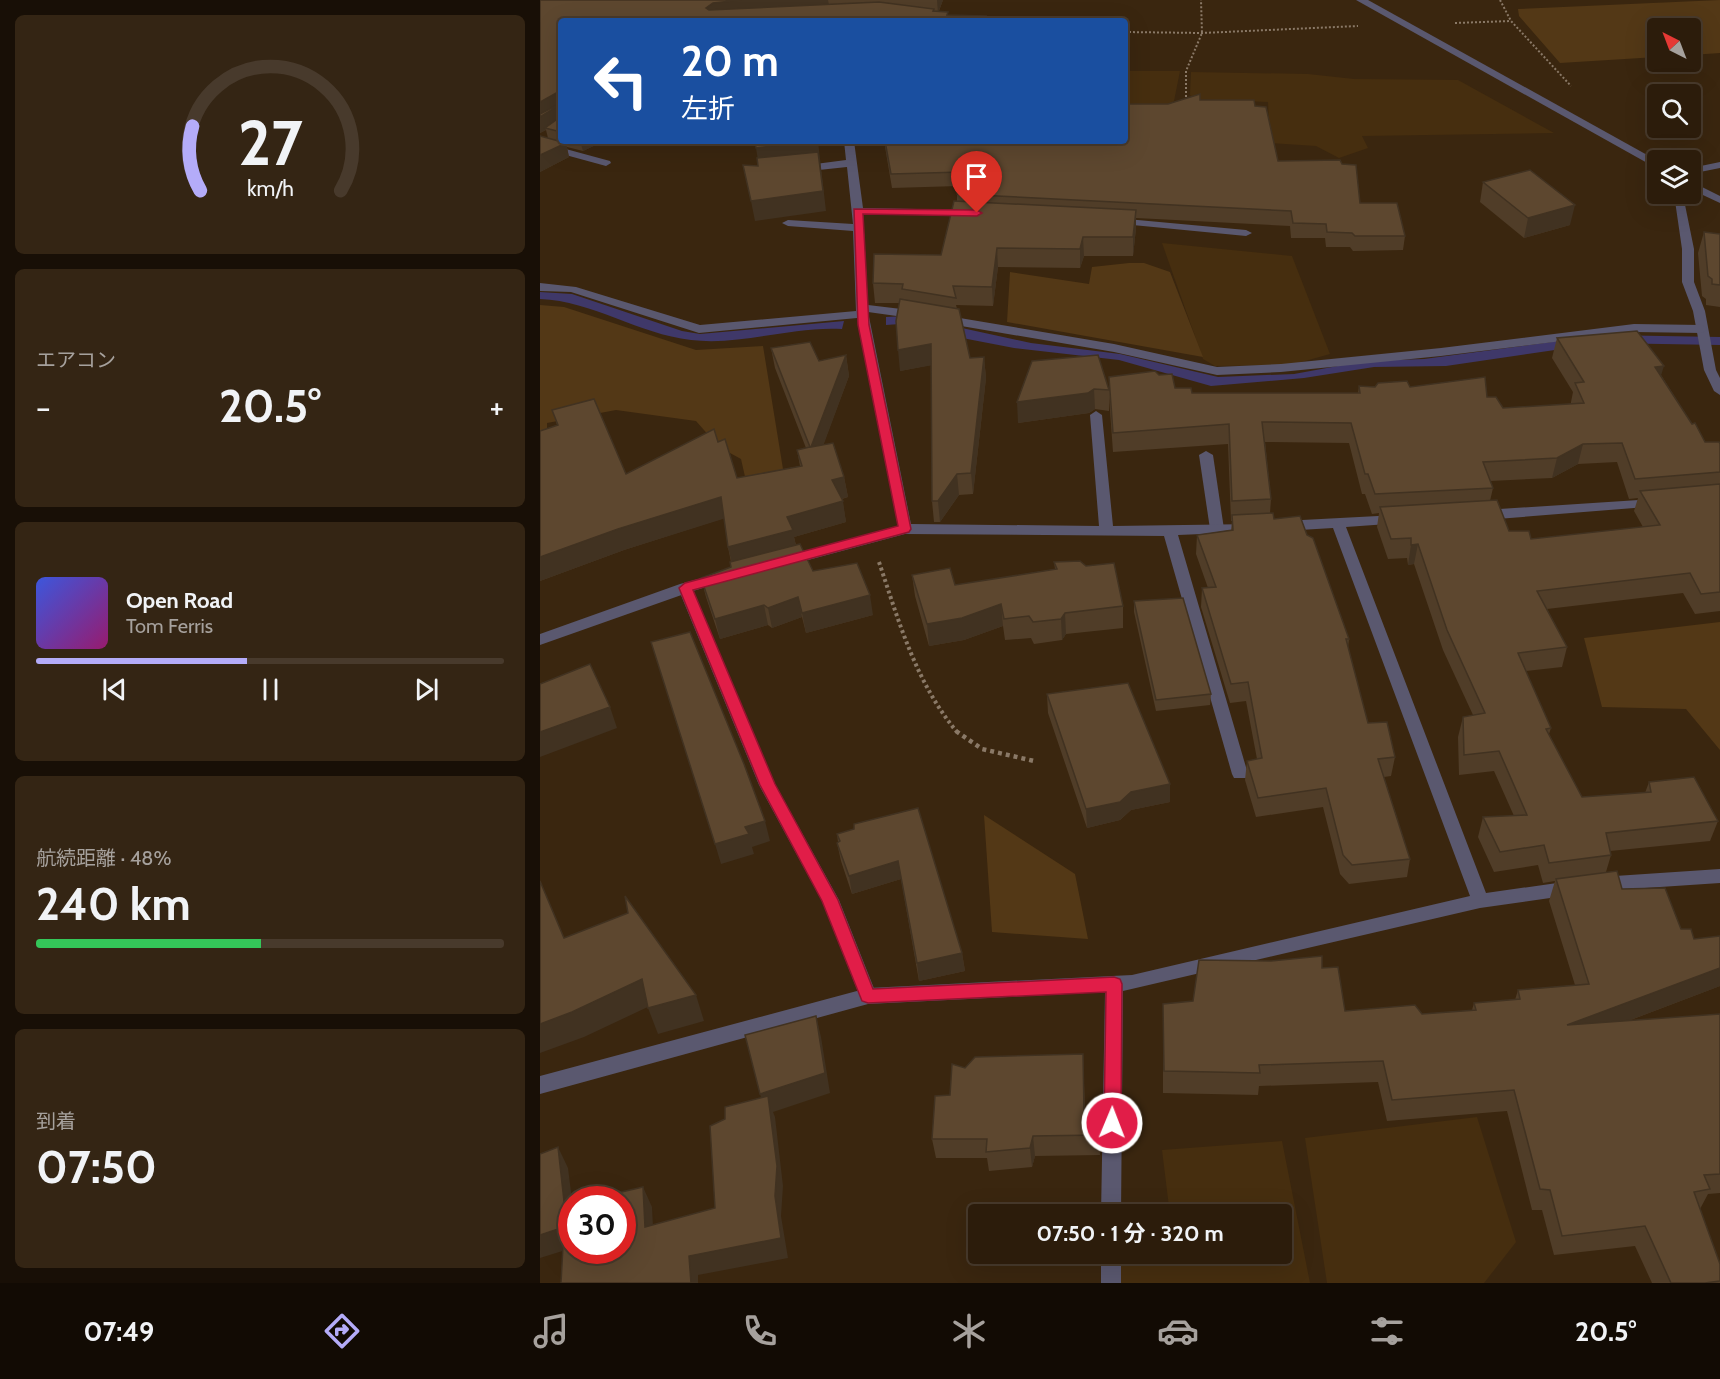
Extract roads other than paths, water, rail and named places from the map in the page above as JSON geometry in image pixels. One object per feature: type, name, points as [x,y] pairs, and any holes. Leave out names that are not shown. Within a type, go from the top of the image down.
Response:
[{"type":"street","points":[[1361,0],[1647,160]]},
{"type":"street","points":[[542,141],[606,163]]},
{"type":"street","points":[[849,144],[858,211],[863,311],[905,529]]},
{"type":"street","points":[[788,170],[852,163]]},
{"type":"street","points":[[1701,169],[1720,165]]},
{"type":"street","points":[[1701,190],[1720,200]]},
{"type":"street","points":[[1680,204],[1688,249],[1688,282],[1700,311],[1710,370],[1720,391]]},
{"type":"street","points":[[858,211],[989,214]]},
{"type":"street","points":[[1104,220],[1246,233]]},
{"type":"street","points":[[788,223],[859,228]]},
{"type":"street","points":[[540,288],[572,289],[699,329],[887,310],[1114,348],[1217,371],[1281,368],[1441,352],[1635,328],[1702,329]]},
{"type":"street","points":[[1096,415],[1106,530]]},
{"type":"street","points":[[1206,455],[1217,529]]},
{"type":"street","points":[[1465,516],[1673,501]]},
{"type":"street","points":[[766,566],[905,529],[1170,531],[1407,520]]},
{"type":"street","points":[[1338,524],[1480,901]]},
{"type":"street","points":[[1170,531],[1240,774]]},
{"type":"street","points":[[541,637],[685,588],[731,575]]},
{"type":"street","points":[[685,588],[767,785],[830,900],[868,996]]},
{"type":"street","points":[[540,1086],[868,996],[1132,983],[1480,901],[1604,884],[1720,876]]},
{"type":"street","points":[[1111,1204],[1114,984]]},
{"type":"street","points":[[1111,1264],[1111,1283]]}]
